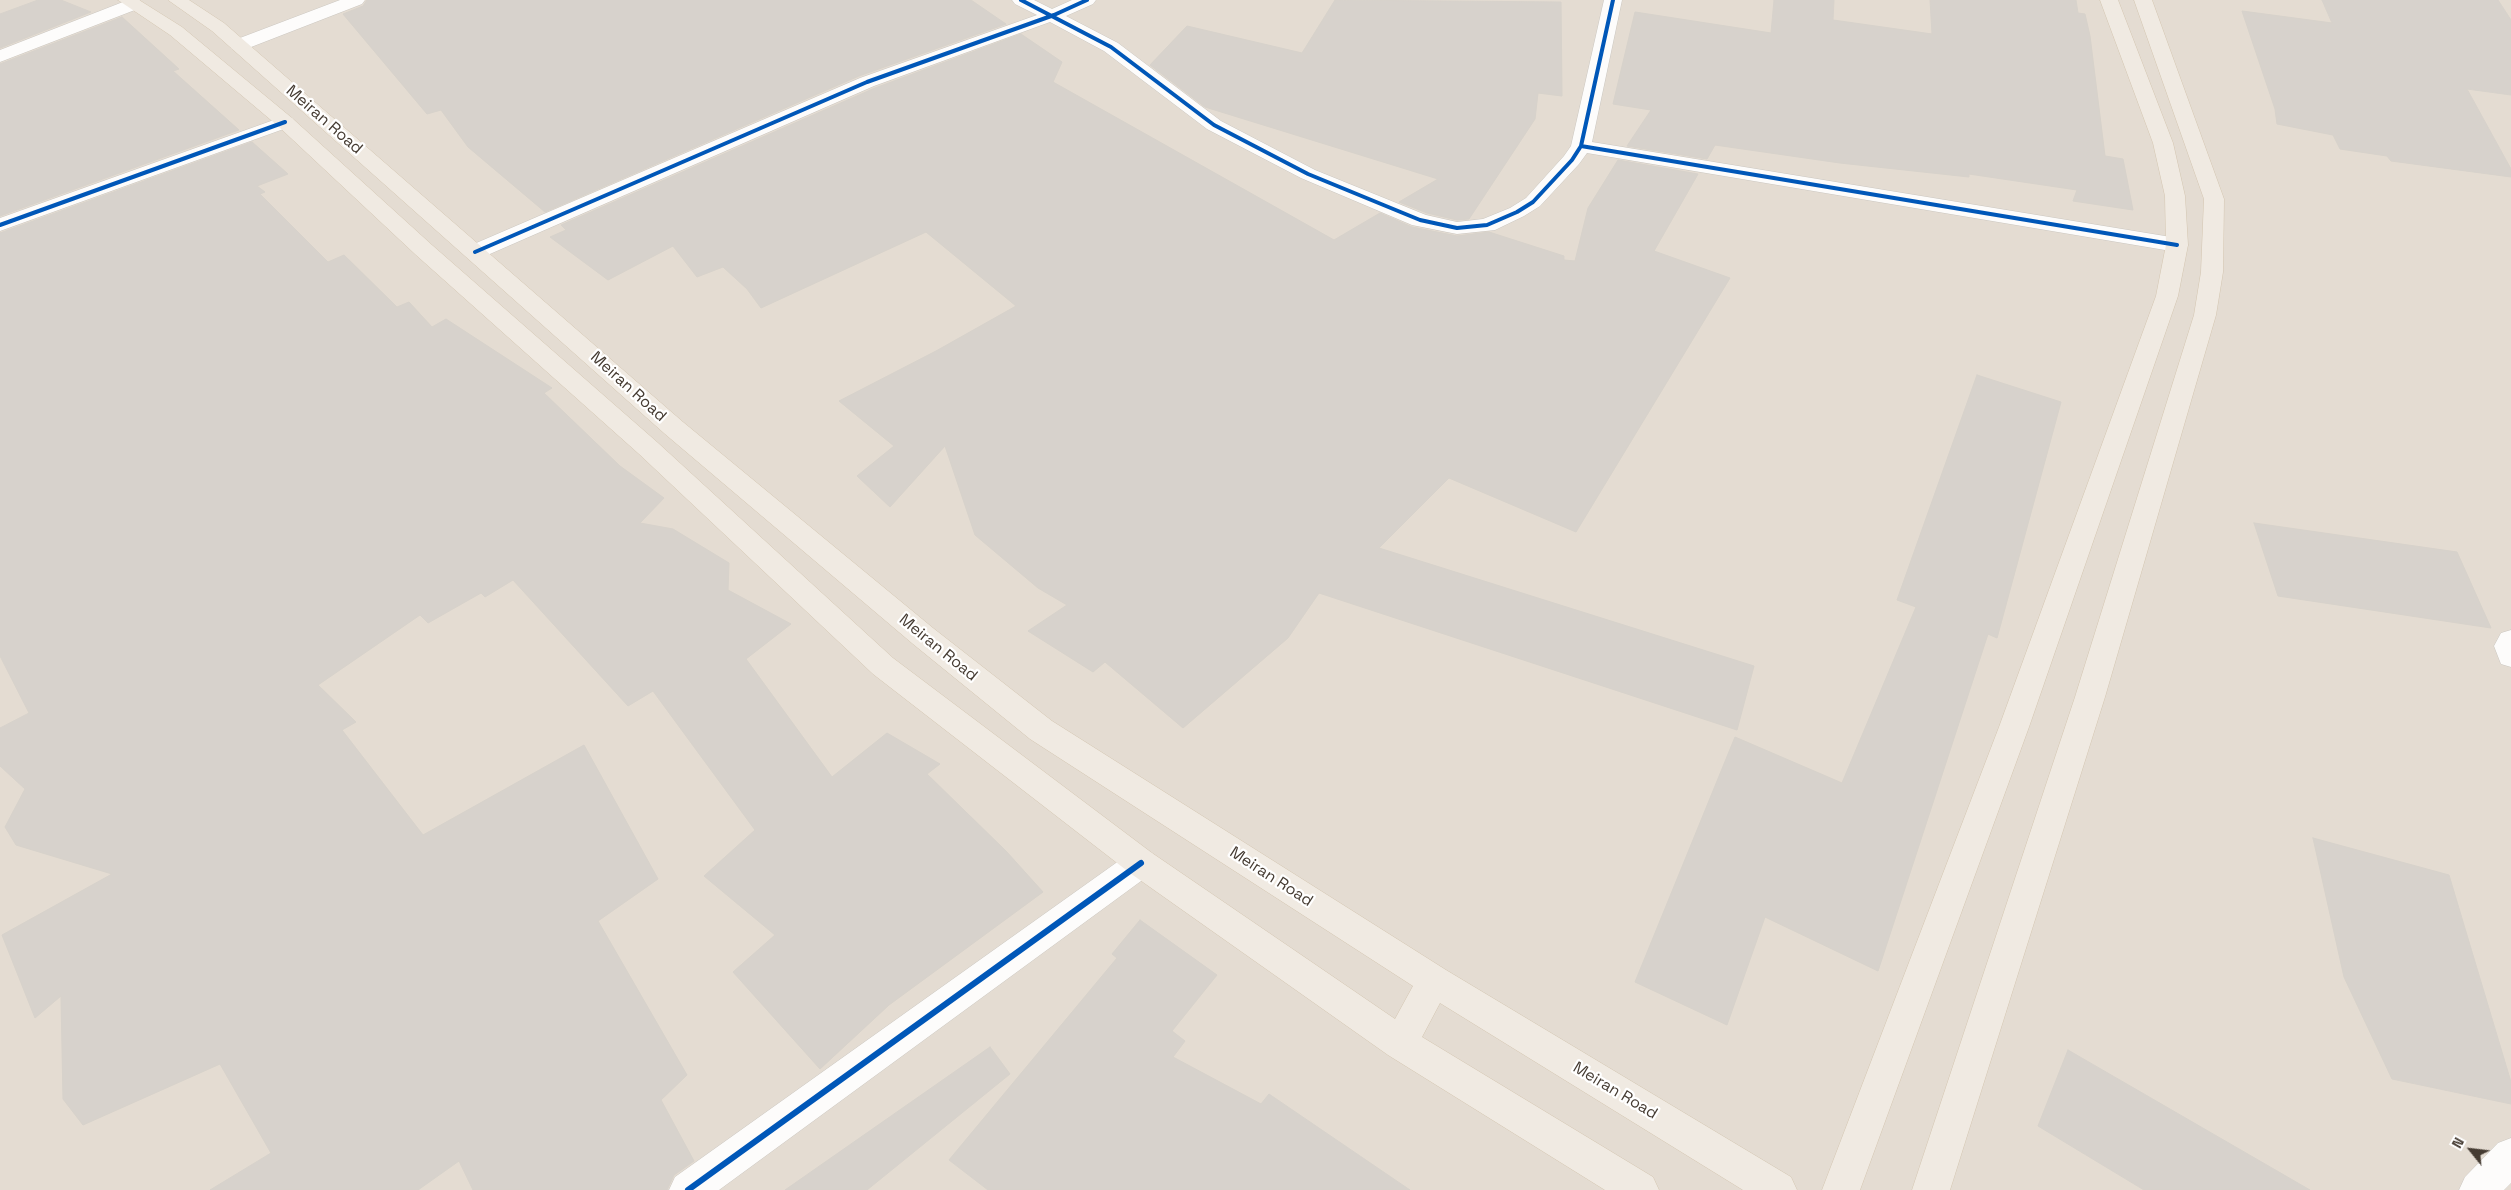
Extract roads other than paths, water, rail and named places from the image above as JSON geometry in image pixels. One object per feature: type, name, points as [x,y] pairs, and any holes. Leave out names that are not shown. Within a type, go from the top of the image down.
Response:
[{"type":"main road","name":"Meiran Road","points":[[176,0],[232,39],[674,428],[923,636],[1041,730],[1434,981],[1778,1190]]},
{"type":"main road","points":[[1841,1190],[2014,727],[2167,296],[2177,245],[2175,196],[2163,142],[2109,0]]},
{"type":"main road","points":[[1931,1190],[2090,697],[2205,315],[2211,281],[2215,229],[2214,199],[2142,0]]},
{"type":"main road","name":"Meiran Road","points":[[131,2],[176,31],[285,122],[424,250],[648,448],[883,666],[1141,863],[1400,1043],[1640,1190]]},
{"type":"main road","points":[[1400,1043],[1434,981]]},
{"type":"street","points":[[232,39],[319,0]]},
{"type":"street","points":[[232,39],[356,0]]},
{"type":"street","points":[[1021,0],[1054,15],[1111,47],[1214,124],[1308,174],[1420,220],[1457,228],[1487,225],[1517,212],[1533,202],[1572,160],[1581,146],[1613,0]]},
{"type":"street","points":[[475,252],[867,82],[1054,15],[1087,0]]},
{"type":"street","points":[[0,56],[131,2]]},
{"type":"street","points":[[0,225],[285,122]]},
{"type":"street","points":[[1581,146],[2177,245]]},
{"type":"street","points":[[2511,641],[2508,646],[2511,656]]},
{"type":"street","points":[[688,1190],[1141,863]]},
{"type":"street","points":[[2478,1190],[2511,1156]]}]
